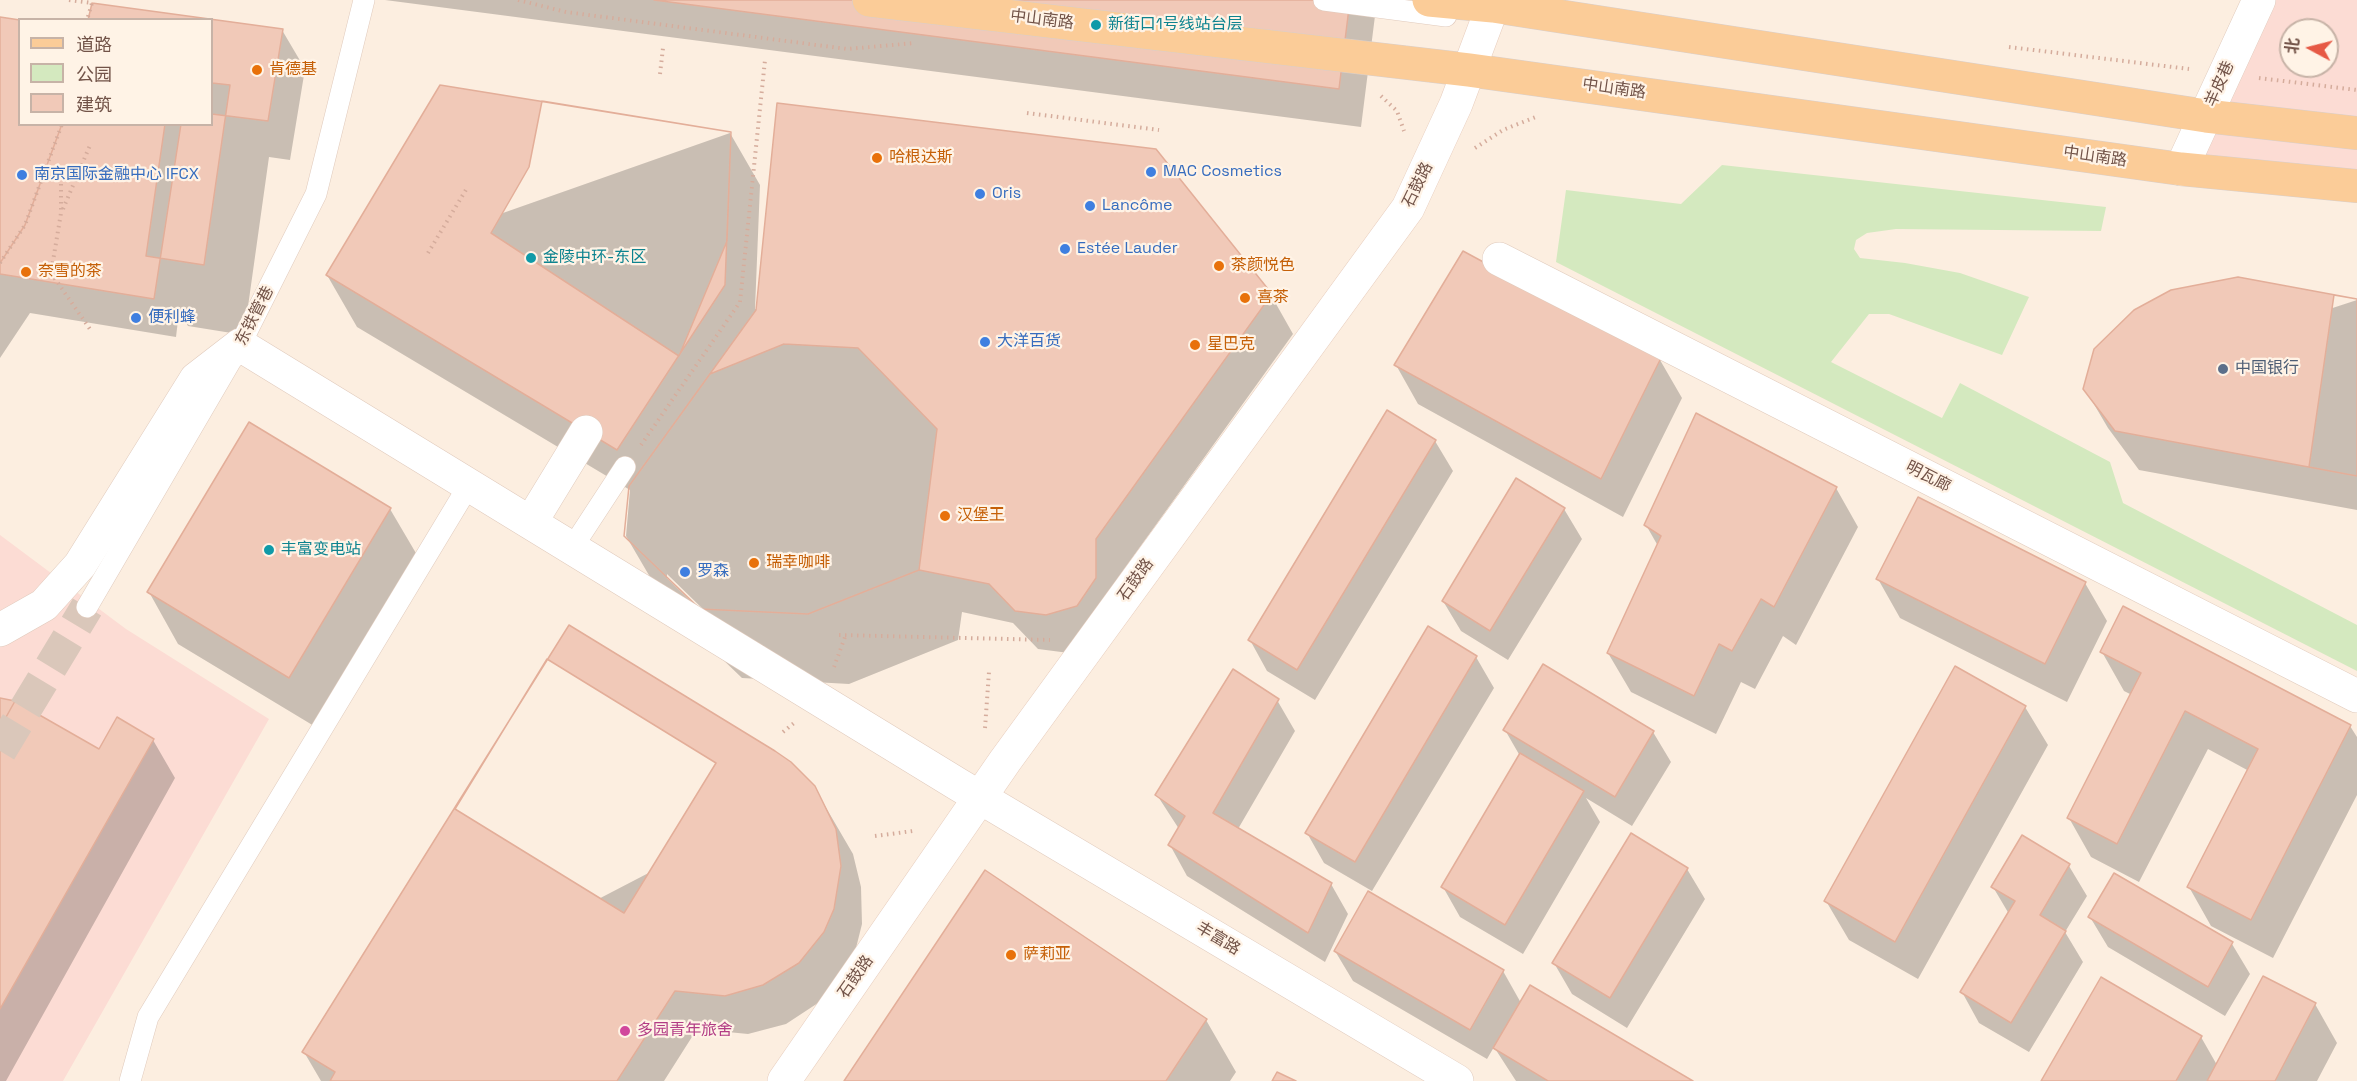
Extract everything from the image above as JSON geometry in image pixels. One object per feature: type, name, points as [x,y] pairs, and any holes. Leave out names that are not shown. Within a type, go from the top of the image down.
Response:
[{"type":"main road","name":"中山南路","points":[[869,0],[1469,69],[2181,169],[2357,186]]},
{"type":"main road","points":[[1429,0],[1494,3],[2206,116]]},
{"type":"street","name":"羊皮巷","points":[[2181,169],[2259,0]]},
{"type":"street","name":"石鼓路","points":[[784,1081],[980,797],[1408,208],[1469,69],[1494,3]]},
{"type":"street","name":"明瓦廊","points":[[1499,259],[2357,696]]},
{"type":"street","name":"丰富路","points":[[240,345],[980,797],[1457,1081]]},
{"type":"street","points":[[0,630],[44,605],[80,565],[196,378],[240,345]]},
{"type":"street","points":[[531,522],[586,432]]},
{"type":"lane","name":"东铁管巷","points":[[87,607],[240,345],[316,194],[364,0]]},
{"type":"lane","points":[[1324,0],[2206,116],[2357,133]]},
{"type":"lane","points":[[572,548],[625,467]]},
{"type":"lane","points":[[130,1081],[148,1017],[469,485]]},
{"type":"path","points":[[69,0],[92,3],[88,18]]},
{"type":"path","points":[[660,74],[663,48]]},
{"type":"path","points":[[625,467],[740,302],[765,60]]},
{"type":"path","points":[[1378,94],[1397,111],[1405,143]]},
{"type":"path","points":[[1027,113],[1159,129]]},
{"type":"path","points":[[1472,150],[1526,119],[1547,115]]},
{"type":"path","points":[[0,263],[25,225],[61,126]]},
{"type":"path","points":[[61,213],[91,143]]},
{"type":"path","points":[[61,184],[61,213],[51,273],[92,332]]},
{"type":"path","points":[[428,253],[466,188]]},
{"type":"path","points":[[838,635],[1056,640]]},
{"type":"path","points":[[985,737],[989,672]]},
{"type":"path","points":[[875,836],[919,830]]},
{"type":"shaded area","points":[[2259,0],[2357,0],[2357,186],[2181,169]]},
{"type":"shaded area","points":[[0,535],[126,629],[269,719],[63,1081],[0,1081]]},
{"type":"green space","points":[[1722,165],[2106,207],[2101,231],[1896,229],[1867,233],[1856,240],[1854,249],[1860,258],[1960,273],[2029,297],[2002,355],[1889,314],[1869,314],[1831,362],[1942,418],[1960,383],[2110,462],[2123,503],[2357,625],[2357,671],[1556,262],[1566,190],[1681,204]]},
{"type":"building","name":"新街口1号线站台层","points":[[654,0],[1350,0],[1339,89]]},
{"type":"building","points":[[92,3],[202,18],[88,18]]},
{"type":"building","name":"南京国际金融中心 IFCX","points":[[0,17],[18,20],[18,126],[61,126],[25,225],[0,263]]},
{"type":"building","points":[[213,19],[283,29],[268,121],[213,114]]},
{"type":"building","points":[[213,83],[230,85],[204,265],[146,256],[165,126],[213,126]]},
{"type":"building","name":"金陵中环-东区","points":[[440,85],[731,132],[725,285],[617,450],[326,275]]},
{"type":"building","points":[[542,101],[731,132],[727,241],[679,356],[491,233],[529,167]]},
{"type":"building","name":"大洋百货","points":[[777,103],[1156,149],[1272,294],[1096,539],[1096,578],[1077,606],[1046,615],[1015,611],[989,584],[919,570],[808,614],[700,609],[624,536],[629,486],[756,310]]},
{"type":"building","points":[[61,126],[181,126],[154,299],[0,274],[0,263],[25,225]]},
{"type":"building","points":[[1463,251],[1661,358],[1601,479],[1394,365]]},
{"type":"building","name":"中国银行","points":[[2238,277],[2357,299],[2357,476],[2115,431],[2083,389],[2094,349],[2134,310],[2171,290]]},
{"type":"building","points":[[2334,295],[2357,299],[2357,476],[2309,467]]},
{"type":"building","points":[[784,344],[858,348],[937,429],[919,570],[808,614],[700,609],[624,536],[629,486],[710,374]]},
{"type":"building","points":[[1387,410],[1436,440],[1297,670],[1248,640]]},
{"type":"building","points":[[1696,413],[1837,487],[1774,607],[1761,599],[1732,651],[1719,644],[1694,696],[1607,653],[1661,536],[1644,525]]},
{"type":"building","name":"丰富变电站","points":[[249,422],[391,508],[289,678],[147,592]]},
{"type":"building","points":[[1516,478],[1565,508],[1490,631],[1442,601]]},
{"type":"building","points":[[1918,497],[2086,582],[2045,664],[1876,579]]},
{"type":"building","points":[[2123,606],[2351,725],[2251,920],[2187,887],[2258,749],[2185,711],[2117,844],[2067,818],[2141,673],[2100,652]]},
{"type":"building","points":[[569,625],[775,751],[791,762],[815,786],[836,829],[841,866],[834,909],[824,932],[799,963],[763,985],[725,996],[675,991],[617,1081],[330,1081],[335,1072],[302,1052]]},
{"type":"building","points":[[1428,626],[1477,656],[1355,862],[1305,833]]},
{"type":"building","points":[[547,659],[716,763],[624,913],[455,809]]},
{"type":"building","points":[[1543,664],[1654,731],[1615,797],[1503,730]]},
{"type":"building","points":[[1955,666],[2026,706],[1895,942],[1824,901]]},
{"type":"building","points":[[1233,669],[1279,699],[1213,813],[1332,883],[1308,933],[1168,845],[1185,816],[1155,795]]},
{"type":"building","points":[[0,698],[15,701],[0,728]]},
{"type":"building","points":[[15,701],[99,749],[117,717],[154,739],[0,1009],[0,728]]},
{"type":"building","points":[[1520,753],[1584,791],[1505,925],[1441,887]]},
{"type":"building","points":[[1631,833],[1688,868],[1610,998],[1552,963]]},
{"type":"building","points":[[2022,835],[2070,864],[2040,915],[2066,931],[2011,1023],[1960,992],[2015,901],[1991,887]]},
{"type":"building","points":[[985,870],[1207,1019],[1166,1081],[844,1081]]},
{"type":"building","points":[[2114,873],[2233,942],[2208,987],[2088,917]]},
{"type":"building","points":[[1368,891],[1504,970],[1470,1030],[1334,951]]},
{"type":"building","points":[[2263,976],[2316,1003],[2275,1081],[2207,1081]]},
{"type":"building","points":[[2101,977],[2202,1036],[2176,1081],[2041,1081]]},
{"type":"building","points":[[1530,985],[1693,1081],[1548,1081],[1493,1048]]},
{"type":"building","points":[[1277,1072],[1296,1081],[1272,1081]]},
{"type":"tunnel","points":[[0,751],[87,607]]},
{"type":"place","name":"新街口1号线站台层","points":[[1096,25]]},
{"type":"place","name":"肯德基","points":[[257,70]]},
{"type":"place","name":"哈根达斯","points":[[877,158]]},
{"type":"place","name":"MAC Cosmetics","points":[[1151,172]]},
{"type":"place","name":"南京国际金融中心 IFCX","points":[[22,175]]},
{"type":"place","name":"Oris","points":[[980,194]]},
{"type":"place","name":"Lancôme","points":[[1090,206]]},
{"type":"place","name":"Estée Lauder","points":[[1065,249]]},
{"type":"place","name":"金陵中环-东区","points":[[531,258]]},
{"type":"place","name":"茶颜悦色","points":[[1219,266]]},
{"type":"place","name":"奈雪的茶","points":[[26,272]]},
{"type":"place","name":"喜茶","points":[[1245,298]]},
{"type":"place","name":"便利蜂","points":[[136,318]]},
{"type":"place","name":"大洋百货","points":[[985,342]]},
{"type":"place","name":"星巴克","points":[[1195,345]]},
{"type":"place","name":"中国银行","points":[[2223,369]]},
{"type":"place","name":"汉堡王","points":[[945,516]]},
{"type":"place","name":"丰富变电站","points":[[269,550]]},
{"type":"place","name":"瑞幸咖啡","points":[[754,563]]},
{"type":"place","name":"罗森","points":[[685,572]]},
{"type":"place","name":"萨莉亚","points":[[1011,955]]},
{"type":"place","name":"多园青年旅舍","points":[[625,1031]]}]
